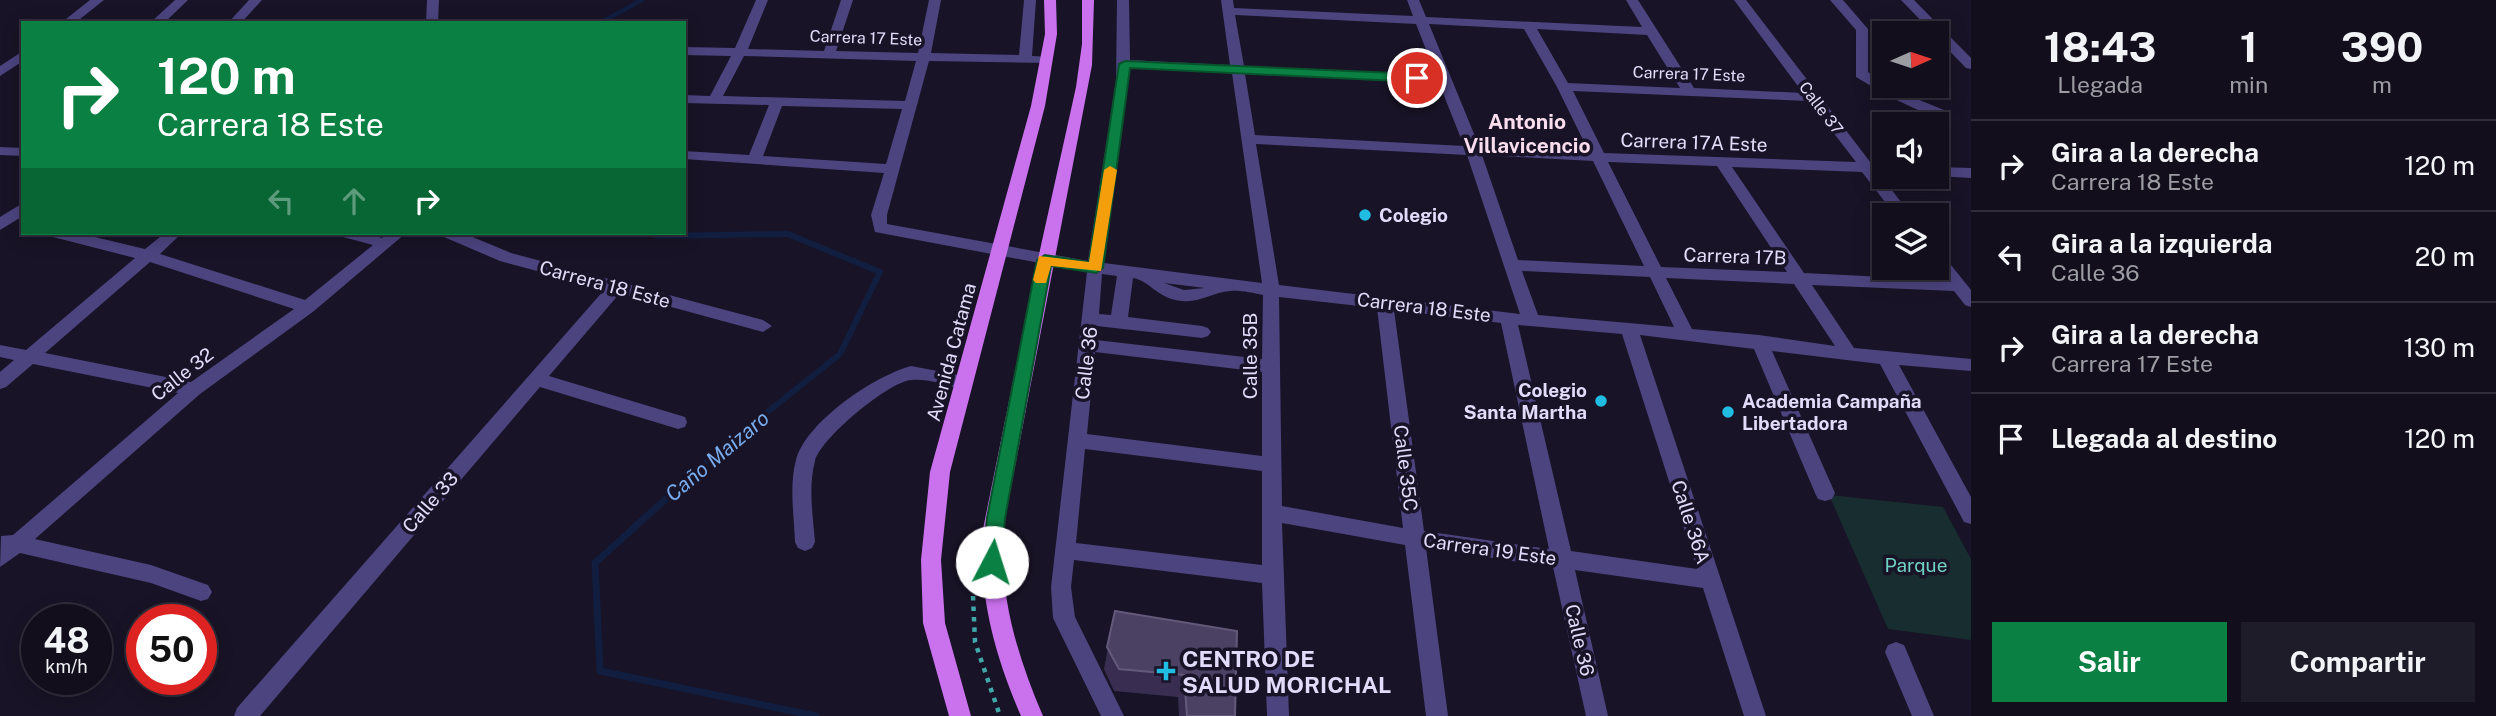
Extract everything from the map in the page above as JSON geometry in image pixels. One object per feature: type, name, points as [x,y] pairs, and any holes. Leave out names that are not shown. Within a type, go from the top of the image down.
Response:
[{"type":"main road","name":"Avenida Catama","points":[[960,716],[934,623],[931,560],[940,472],[1038,106],[1051,34],[1050,0]]},
{"type":"main road","points":[[1032,716],[1015,679],[998,614],[992,562],[996,518],[1045,260],[1084,78],[1091,30],[1088,0]]},
{"type":"street","points":[[70,21],[98,0]]},
{"type":"street","points":[[158,21],[182,0]]},
{"type":"street","points":[[235,21],[256,0]]},
{"type":"street","points":[[432,21],[433,0]]},
{"type":"street","points":[[715,99],[740,52],[762,0]]},
{"type":"street","points":[[829,54],[847,0]]},
{"type":"street","points":[[686,155],[891,169],[924,57],[935,0]]},
{"type":"street","points":[[1025,59],[1030,0]]},
{"type":"street","name":"Calle 36","points":[[1113,716],[1064,618],[1061,587],[1096,268],[1125,64],[1123,0]]},
{"type":"street","points":[[1413,0],[1473,150],[1531,321]]},
{"type":"street","points":[[1632,0],[1690,93]]},
{"type":"street","name":"Calle 37","points":[[1740,0],[1894,203]]},
{"type":"street","points":[[1836,0],[1863,29],[1861,74],[1888,91],[1937,112]]},
{"type":"street","points":[[1907,0],[1971,65]]},
{"type":"street","points":[[1228,6],[1420,20],[1650,31]]},
{"type":"street","name":"Calle 35B","points":[[1228,6],[1271,288],[1272,575],[1278,716]]},
{"type":"street","points":[[1529,26],[1564,87],[1687,336]]},
{"type":"street","name":"Carrera 17 Este","points":[[686,51],[1046,60]]},
{"type":"street","points":[[0,60],[20,59]]},
{"type":"street","points":[[0,72],[20,59]]},
{"type":"street","points":[[1125,64],[1443,79]]},
{"type":"street","name":"Carrera 17 Este","points":[[1564,87],[1812,97]]},
{"type":"street","points":[[686,99],[911,105]]},
{"type":"street","points":[[755,159],[777,102]]},
{"type":"street","name":"Carrera 17A Este","points":[[1250,139],[1598,158],[1872,167]]},
{"type":"street","points":[[0,151],[21,152]]},
{"type":"street","points":[[1722,162],[1848,352]]},
{"type":"street","name":"Carrera 18 Este","points":[[891,169],[879,215],[880,228],[1045,260],[1147,275],[1531,321],[1629,328],[1687,336],[1759,341],[1886,358],[1971,365]]},
{"type":"street","points":[[1949,172],[1971,173]]},
{"type":"street","points":[[8,222],[21,210]]},
{"type":"street","points":[[67,235],[149,256],[308,307]]},
{"type":"street","points":[[0,382],[172,235]]},
{"type":"street","points":[[366,235],[391,238]]},
{"type":"street","name":"Carrera 18 Este","points":[[455,235],[506,257],[763,326]]},
{"type":"street","name":"Calle 32","points":[[5,548],[194,389],[308,307],[391,238]]},
{"type":"street","name":"Carrera 17B","points":[[1511,265],[1958,286]]},
{"type":"street","points":[[1119,322],[1126,272]]},
{"type":"street","points":[[1949,274],[1971,301]]},
{"type":"street","name":"Calle 33","points":[[245,716],[615,288]]},
{"type":"street","name":"Calle 35C","points":[[1385,303],[1437,716]]},
{"type":"street","name":"Calle 36","points":[[1508,317],[1597,716]]},
{"type":"street","points":[[1091,319],[1202,332]]},
{"type":"street","name":"Calle 36A","points":[[1629,328],[1755,716]]},
{"type":"street","points":[[1759,341],[1825,493]]},
{"type":"street","points":[[1088,345],[1272,367]]},
{"type":"street","points":[[0,351],[194,389]]},
{"type":"street","points":[[1886,358],[1971,516]]},
{"type":"street","points":[[805,542],[803,472],[808,451],[820,433],[895,376],[910,373],[964,383]]},
{"type":"street","points":[[537,379],[678,422]]},
{"type":"street","points":[[1076,440],[1272,465]]},
{"type":"street","name":"Carrera 19 Este","points":[[1272,513],[1414,538],[1709,580]]},
{"type":"street","points":[[5,548],[151,574],[201,592]]},
{"type":"street","points":[[1064,550],[1272,575]]},
{"type":"street","points":[[1896,652],[1923,716]]},
{"type":"green space","name":"Parque","points":[[1829,495],[1943,507],[1971,559],[1971,640],[1888,629]]},
{"type":"building","name":"CENTRO DE SALUD MORICHAL","points":[[1115,611],[1237,631],[1235,716],[1187,716],[1184,675],[1119,669],[1107,647]]},
{"type":"waterway","name":"Caño Maizaro","points":[[604,21],[642,0]]},
{"type":"waterway","name":"Caño Maizaro","points":[[655,235],[788,234],[880,272],[840,354],[750,426]]},
{"type":"waterway","name":"Caño Maizaro","points":[[752,425],[710,459],[595,563],[600,671],[816,716]]},
{"type":"slow traffic","points":[[1041,280],[1045,260],[1096,268],[1110,170]]},
{"type":"place","name":"Colegio","points":[[1365,215]]},
{"type":"place","name":"Colegio Santa Martha","points":[[1601,401]]},
{"type":"place","name":"Academia Campaña Libertadora","points":[[1728,412]]},
{"type":"place","name":"CENTRO DE SALUD MORICHAL","points":[[1166,671]]},
{"type":"district","name":"Antonio Villavicencio","points":[[1527,133]]},
{"type":"route","points":[[992,562],[996,518],[1045,260],[1096,268],[1125,64],[1417,78]]}]
